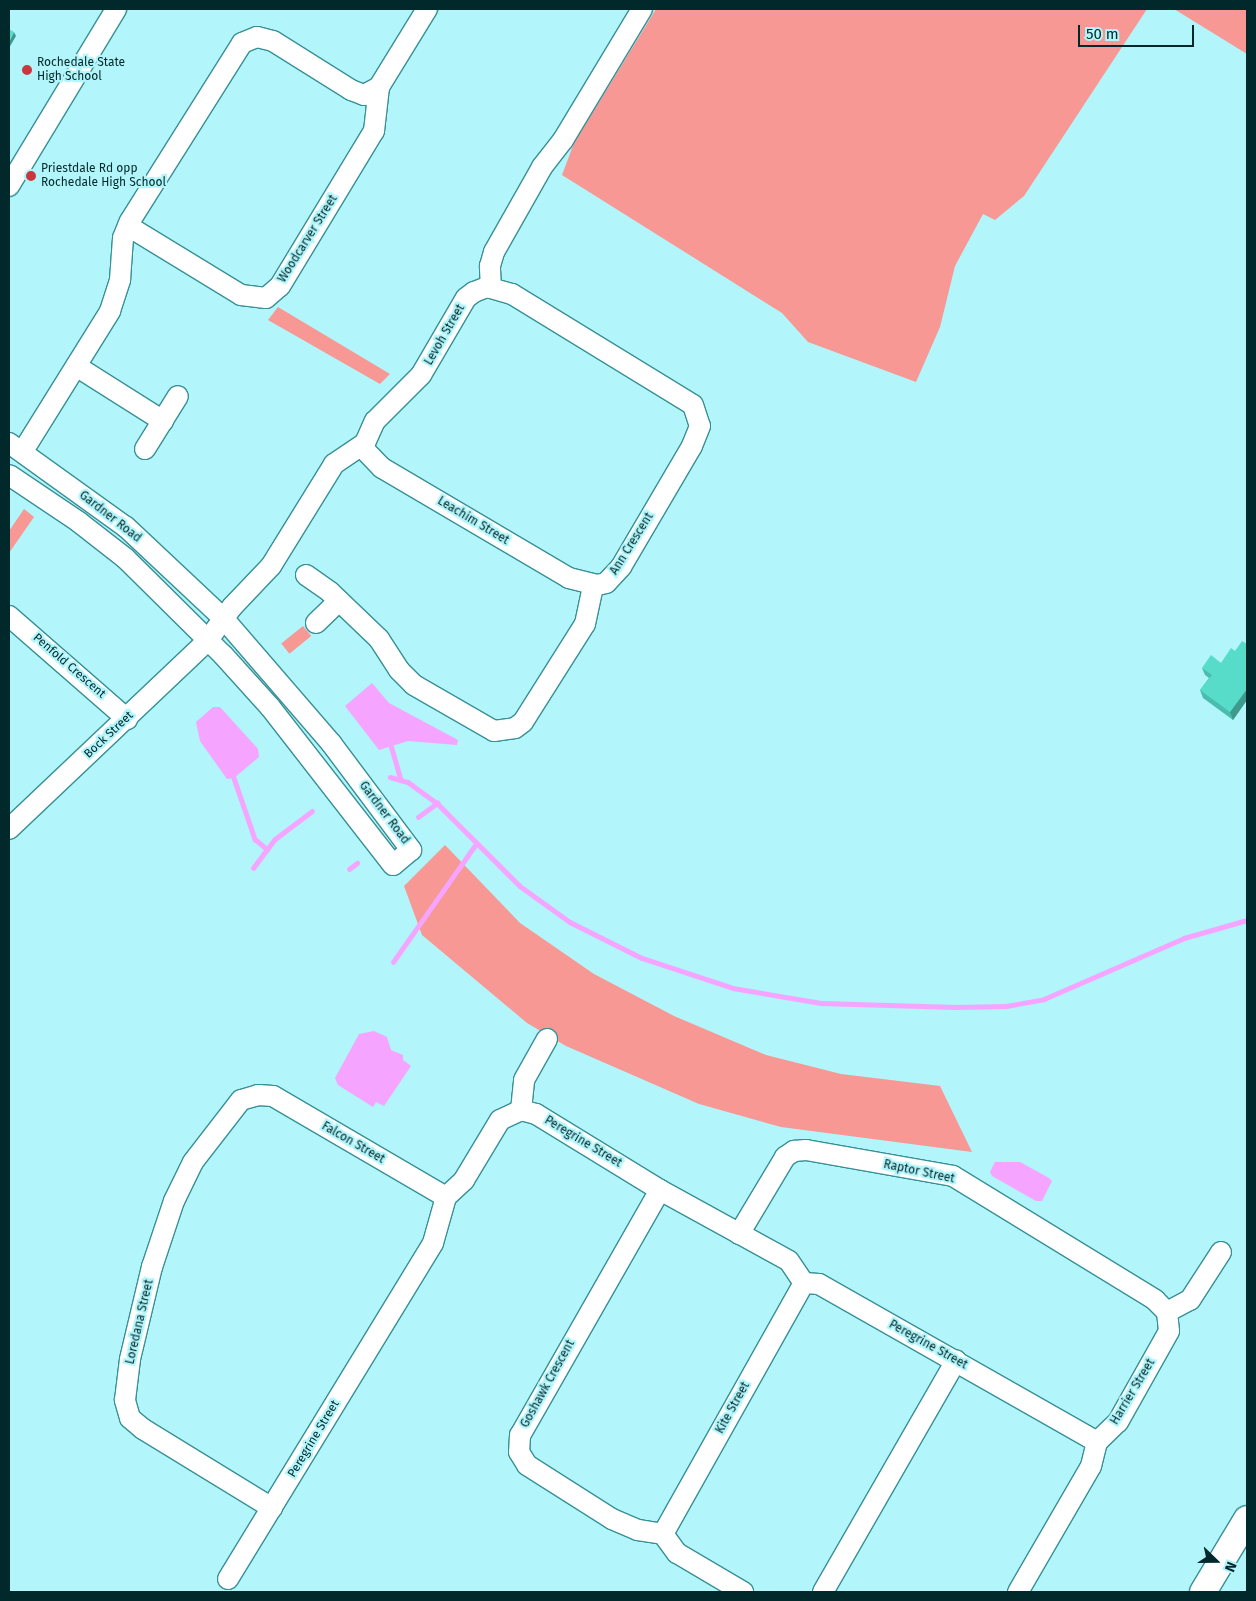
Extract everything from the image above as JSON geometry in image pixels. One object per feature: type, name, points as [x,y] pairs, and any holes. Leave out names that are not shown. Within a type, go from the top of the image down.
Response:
[{"type":"main road","points":[[1203,1592],[1247,1519]]},
{"type":"street","points":[[9,186],[116,9]]},
{"type":"street","name":"Woodcarver Street","points":[[128,226],[241,295],[266,298],[280,286],[374,131],[379,87],[427,9]]},
{"type":"street","points":[[491,288],[490,266],[494,252],[542,167],[563,140],[642,9]]},
{"type":"street","points":[[16,447],[76,366],[110,311],[120,280],[123,238],[128,226],[242,43],[257,37],[272,42],[351,90],[364,94],[379,87]]},
{"type":"street","name":"Levoh Street","points":[[208,640],[224,619],[272,566],[334,464],[361,446],[375,421],[421,375],[466,298],[474,292],[491,288]]},
{"type":"street","name":"Ann Crescent","points":[[491,288],[512,294],[693,405],[698,414],[700,426],[692,446],[621,567],[606,582],[593,585]]},
{"type":"street","points":[[76,366],[163,421]]},
{"type":"street","points":[[146,449],[178,396]]},
{"type":"street","name":"Leachim Street","points":[[361,446],[382,468],[569,578],[593,585]]},
{"type":"street","name":"Gardner Road","points":[[9,475],[79,522],[125,558],[208,640],[270,707],[393,865],[411,850],[331,743],[224,619],[126,527],[16,447]]},
{"type":"street","points":[[306,575],[339,601],[379,639],[399,670],[414,685],[484,728],[504,731],[523,722],[585,624],[593,585]]},
{"type":"street","points":[[316,623],[339,601]]},
{"type":"street","name":"Penfold Crescent","points":[[9,616],[128,719]]},
{"type":"street","name":"Bock Street","points":[[9,829],[128,719],[208,640]]},
{"type":"street","points":[[446,1197],[464,1180],[500,1120],[521,1110],[524,1080],[548,1039]]},
{"type":"street","name":"Falcon Street","points":[[258,1095],[272,1096],[446,1197]]},
{"type":"street","name":"Loredana Street","points":[[258,1095],[241,1100],[227,1115],[202,1148],[174,1201],[152,1267],[130,1359],[126,1400],[130,1418],[143,1429],[272,1508]]},
{"type":"street","name":"Peregrine Street","points":[[521,1110],[536,1114],[660,1190],[789,1261],[804,1283],[819,1284],[1097,1442]]},
{"type":"street","name":"Raptor Street","points":[[739,1234],[785,1157],[794,1151],[806,1150],[954,1176],[1155,1300],[1167,1312]]},
{"type":"street","name":"Goshawk Crescent","points":[[660,1190],[520,1435],[519,1452],[527,1465],[612,1519],[638,1530],[663,1534]]},
{"type":"street","name":"Peregrine Street","points":[[228,1580],[433,1243],[446,1197]]},
{"type":"street","points":[[1167,1312],[1195,1294],[1221,1252]]},
{"type":"street","name":"Kite Street","points":[[663,1534],[804,1283]]},
{"type":"street","name":"Harrier Street","points":[[1097,1442],[1118,1422],[1169,1330],[1167,1312]]},
{"type":"street","points":[[823,1592],[956,1361]]},
{"type":"street","points":[[1018,1592],[1091,1466],[1097,1442]]},
{"type":"street","points":[[663,1534],[677,1553],[742,1592]]},
{"type":"shaded area","points":[[656,9],[1147,9],[1024,196],[995,220],[983,214],[955,266],[940,327],[916,382],[808,342],[782,313],[562,175],[574,143]]},
{"type":"shaded area","points":[[1174,9],[1247,9],[1247,54]]},
{"type":"shaded area","points":[[278,307],[390,374],[380,384],[268,320]]},
{"type":"shaded area","points":[[24,509],[34,517],[9,553],[9,531]]},
{"type":"shaded area","points":[[303,626],[311,636],[289,654],[281,644]]},
{"type":"shaded area","points":[[372,683],[389,703],[458,740],[457,745],[408,741],[379,750],[345,706]]},
{"type":"shaded area","points":[[213,707],[220,707],[258,749],[259,757],[234,778],[227,779],[200,741],[196,722]]},
{"type":"shaded area","points":[[445,845],[520,923],[594,974],[674,1016],[766,1055],[841,1074],[940,1086],[972,1152],[781,1127],[699,1104],[566,1046],[527,1023],[422,935],[404,886]]},
{"type":"shaded area","points":[[374,1031],[387,1037],[391,1050],[403,1055],[403,1060],[411,1066],[384,1106],[376,1102],[373,1107],[338,1085],[335,1078],[359,1034]]},
{"type":"shaded area","points":[[995,1162],[1020,1162],[1049,1178],[1052,1181],[1042,1201],[1036,1201],[992,1176],[990,1172]]},
{"type":"building","points":[[9,29],[14,32],[9,42]]},
{"type":"building","points":[[1242,641],[1247,644],[1247,689],[1230,712],[1200,690],[1212,675],[1202,668],[1211,655],[1221,663],[1231,648],[1235,651]]},
{"type":"waterway","points":[[391,745],[401,779]]},
{"type":"waterway","points":[[390,777],[408,782],[437,803],[520,886],[570,922],[642,958],[733,988],[821,1003],[956,1007],[1006,1006],[1044,999],[1184,938],[1247,920]]},
{"type":"waterway","points":[[234,778],[255,839],[267,849]]},
{"type":"waterway","points":[[418,817],[437,803]]},
{"type":"waterway","points":[[253,868],[275,839],[312,811]]},
{"type":"waterway","points":[[393,962],[476,844]]},
{"type":"waterway","points":[[349,869],[357,863]]},
{"type":"place","name":"Rochedale State High School","points":[[27,70]]},
{"type":"place","name":"Priestdale Rd opp Rochedale High School","points":[[31,176]]}]
